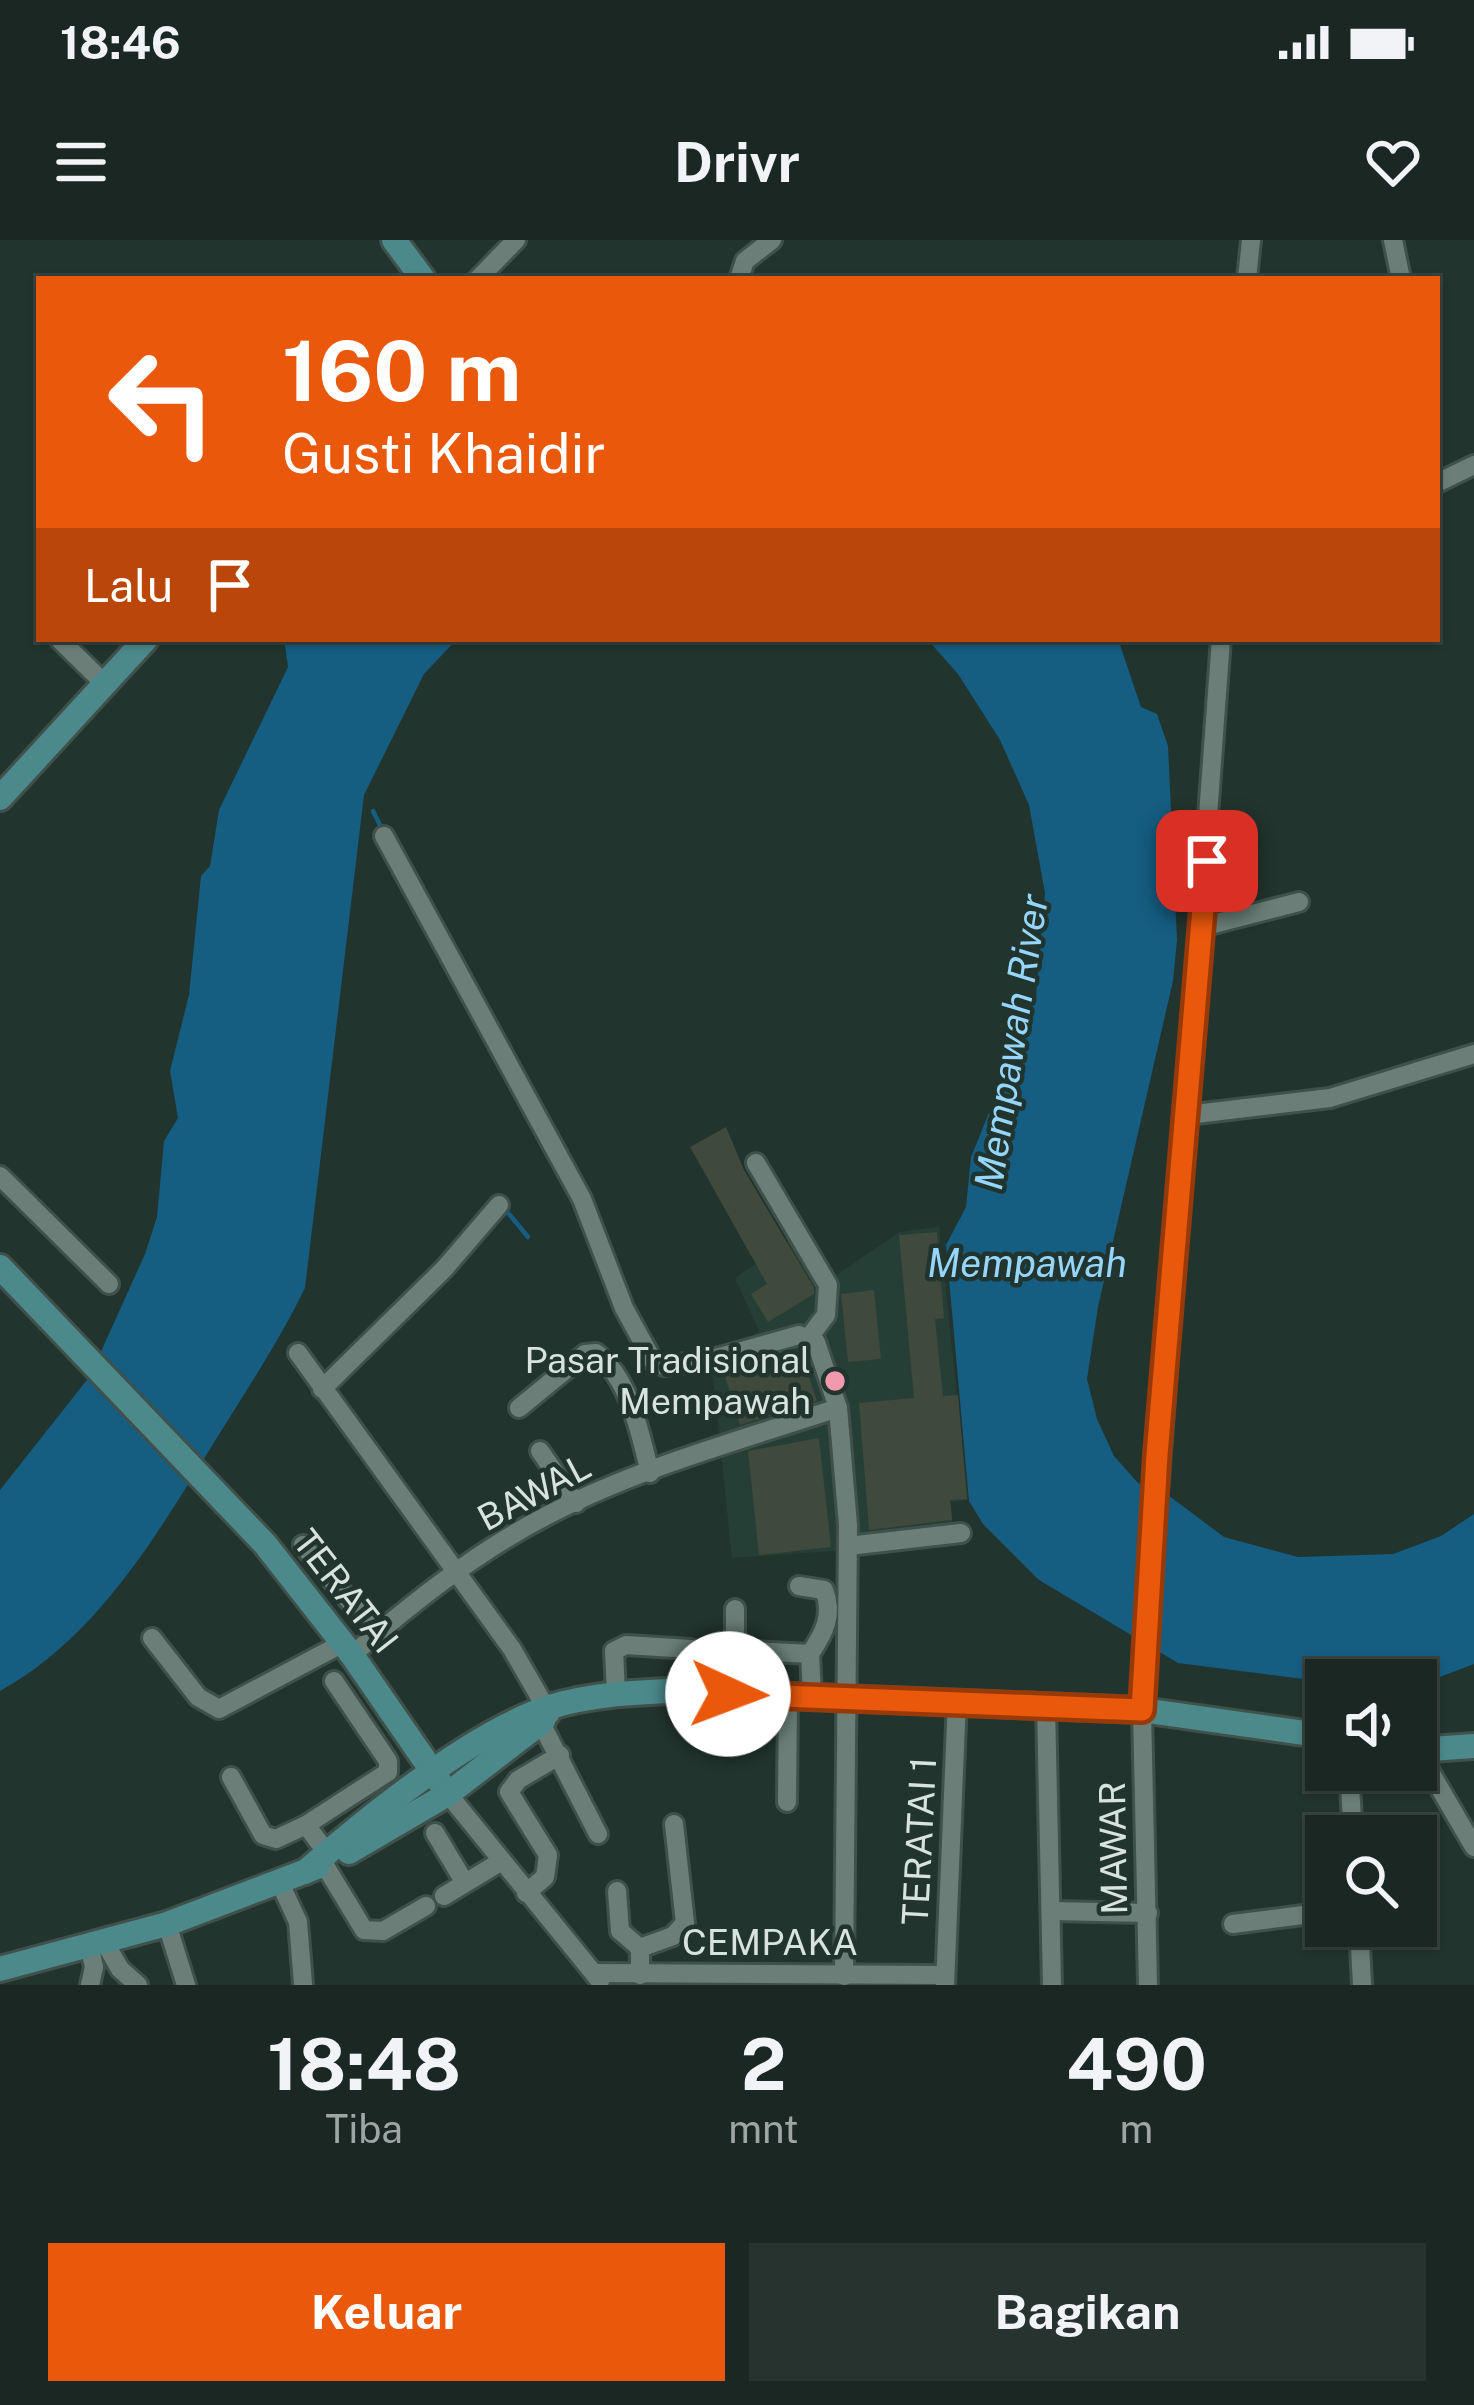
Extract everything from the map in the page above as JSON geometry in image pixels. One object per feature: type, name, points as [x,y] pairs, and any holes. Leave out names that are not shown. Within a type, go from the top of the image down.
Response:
[{"type":"main road","points":[[394,240],[421,276]]},
{"type":"main road","points":[[0,797],[143,642]]},
{"type":"main road","name":"TERATAI","points":[[0,1267],[195,1465],[348,1649],[448,1794]]},
{"type":"main road","points":[[318,1863],[433,1772],[551,1712],[616,1693],[957,1700],[1142,1710],[1305,1733]]},
{"type":"main road","points":[[0,1969],[167,1924],[280,1882],[448,1794],[551,1712]]},
{"type":"main road","points":[[1437,1749],[1474,1746]]},
{"type":"street","points":[[481,276],[517,240]]},
{"type":"street","points":[[740,276],[745,261],[772,240]]},
{"type":"street","points":[[1247,276],[1251,240]]},
{"type":"street","points":[[1393,240],[1400,276]]},
{"type":"street","points":[[1440,482],[1474,465]]},
{"type":"street","points":[[62,642],[105,684]]},
{"type":"street","name":"MAWAR","points":[[1148,1985],[1142,1710],[1157,1455],[1221,642]]},
{"type":"street","points":[[384,836],[582,1199],[625,1308],[653,1361],[664,1366],[694,1363],[810,1336],[826,1315],[827,1285],[756,1163]]},
{"type":"street","points":[[1202,927],[1299,902]]},
{"type":"street","points":[[1187,1115],[1330,1098],[1474,1054]]},
{"type":"street","points":[[0,1176],[109,1284]]},
{"type":"street","points":[[322,1389],[444,1269],[499,1204]]},
{"type":"street","points":[[810,1336],[838,1408],[848,1546],[844,1976]]},
{"type":"street","points":[[298,1353],[551,1712],[560,1755],[598,1834]]},
{"type":"street","points":[[519,1408],[585,1354],[596,1353],[630,1404],[650,1473]]},
{"type":"street","name":"BAWAL","points":[[152,1638],[199,1697],[219,1709],[377,1634],[519,1531],[576,1503],[838,1408]]},
{"type":"street","points":[[540,1451],[576,1503]]},
{"type":"street","points":[[848,1546],[961,1534]]},
{"type":"street","points":[[303,1545],[377,1634]]},
{"type":"street","points":[[787,1802],[800,1697],[810,1654],[827,1624],[824,1590],[799,1586]]},
{"type":"street","points":[[734,1609],[736,1652],[810,1654]]},
{"type":"street","points":[[616,1693],[614,1652],[626,1645],[691,1649],[698,1692]]},
{"type":"street","points":[[231,1777],[263,1835],[276,1839],[388,1772],[388,1761],[334,1681]]},
{"type":"street","name":"TERATAI 1","points":[[945,1980],[957,1700]]},
{"type":"street","points":[[1046,1705],[1052,1985]]},
{"type":"street","points":[[526,1893],[550,1867],[509,1792],[518,1780],[560,1755]]},
{"type":"street","points":[[1437,1784],[1474,1846]]},
{"type":"street","name":"TERATAI","points":[[448,1794],[599,1979]]},
{"type":"street","points":[[640,1948],[674,1936],[685,1923],[674,1824]]},
{"type":"street","points":[[306,1825],[318,1863],[364,1930],[383,1931],[426,1906]]},
{"type":"street","points":[[435,1833],[465,1883]]},
{"type":"street","points":[[444,1896],[500,1862]]},
{"type":"street","points":[[280,1882],[298,1922],[303,1984]]},
{"type":"street","points":[[617,1891],[620,1930],[640,1948],[640,1975]]},
{"type":"street","points":[[1052,1911],[1148,1912]]},
{"type":"street","points":[[1233,1924],[1305,1915]]},
{"type":"street","points":[[167,1924],[187,1985]]},
{"type":"street","points":[[90,1985],[96,1943]]},
{"type":"street","points":[[96,1943],[138,1985]]},
{"type":"street","points":[[1360,1947],[1363,1985]]},
{"type":"street","name":"CEMPAKA","points":[[599,1979],[640,1975],[945,1980]]},
{"type":"shaded area","name":"Pasar Tradisional Mempawah","points":[[939,1227],[968,1500],[951,1502],[953,1530],[832,1551],[732,1558],[712,1367],[759,1331],[735,1278],[803,1231],[832,1278],[900,1232]]},
{"type":"water","points":[[284,642],[454,642],[424,674],[364,795],[305,1288],[254,1379],[134,1565],[74,1636],[0,1691],[0,1490],[90,1376],[145,1254],[157,1217],[164,1141],[178,1118],[170,1071],[189,995],[201,876],[210,866],[219,810],[288,667]]},
{"type":"water","name":"Mempawah","points":[[930,642],[1119,642],[1141,707],[1157,714],[1168,746],[1177,940],[1173,981],[1098,1307],[1087,1379],[1097,1419],[1114,1456],[1138,1483],[1168,1495],[1224,1537],[1298,1557],[1393,1554],[1441,1536],[1474,1514],[1474,1664],[1437,1678],[1437,1659],[1305,1659],[1305,1679],[1178,1663],[1039,1580],[983,1524],[969,1501],[946,1245],[966,1207],[971,1157],[1036,997],[1045,893],[1029,805],[1000,740],[958,674]]},
{"type":"building","points":[[726,1127],[744,1170],[814,1288],[814,1294],[768,1322],[751,1294],[767,1284],[690,1147]]},
{"type":"building","points":[[937,1232],[944,1318],[935,1319],[943,1396],[958,1395],[967,1499],[950,1500],[952,1520],[869,1530],[859,1403],[914,1398],[899,1235]]},
{"type":"building","points":[[874,1290],[881,1359],[848,1362],[841,1294]]},
{"type":"building","points":[[800,1350],[817,1401],[740,1425],[723,1370]]},
{"type":"building","points":[[819,1438],[831,1547],[759,1555],[748,1451]]},
{"type":"waterway","points":[[373,811],[384,833]]},
{"type":"waterway","points":[[505,1209],[528,1237]]},
{"type":"place","name":"Pasar Tradisional Mempawah","points":[[835,1381]]},
{"type":"route","points":[[728,1694],[1142,1710],[1157,1455],[1207,861]]},
{"type":"water label","name":"Mempawah River","points":[[1011,1042]]}]
